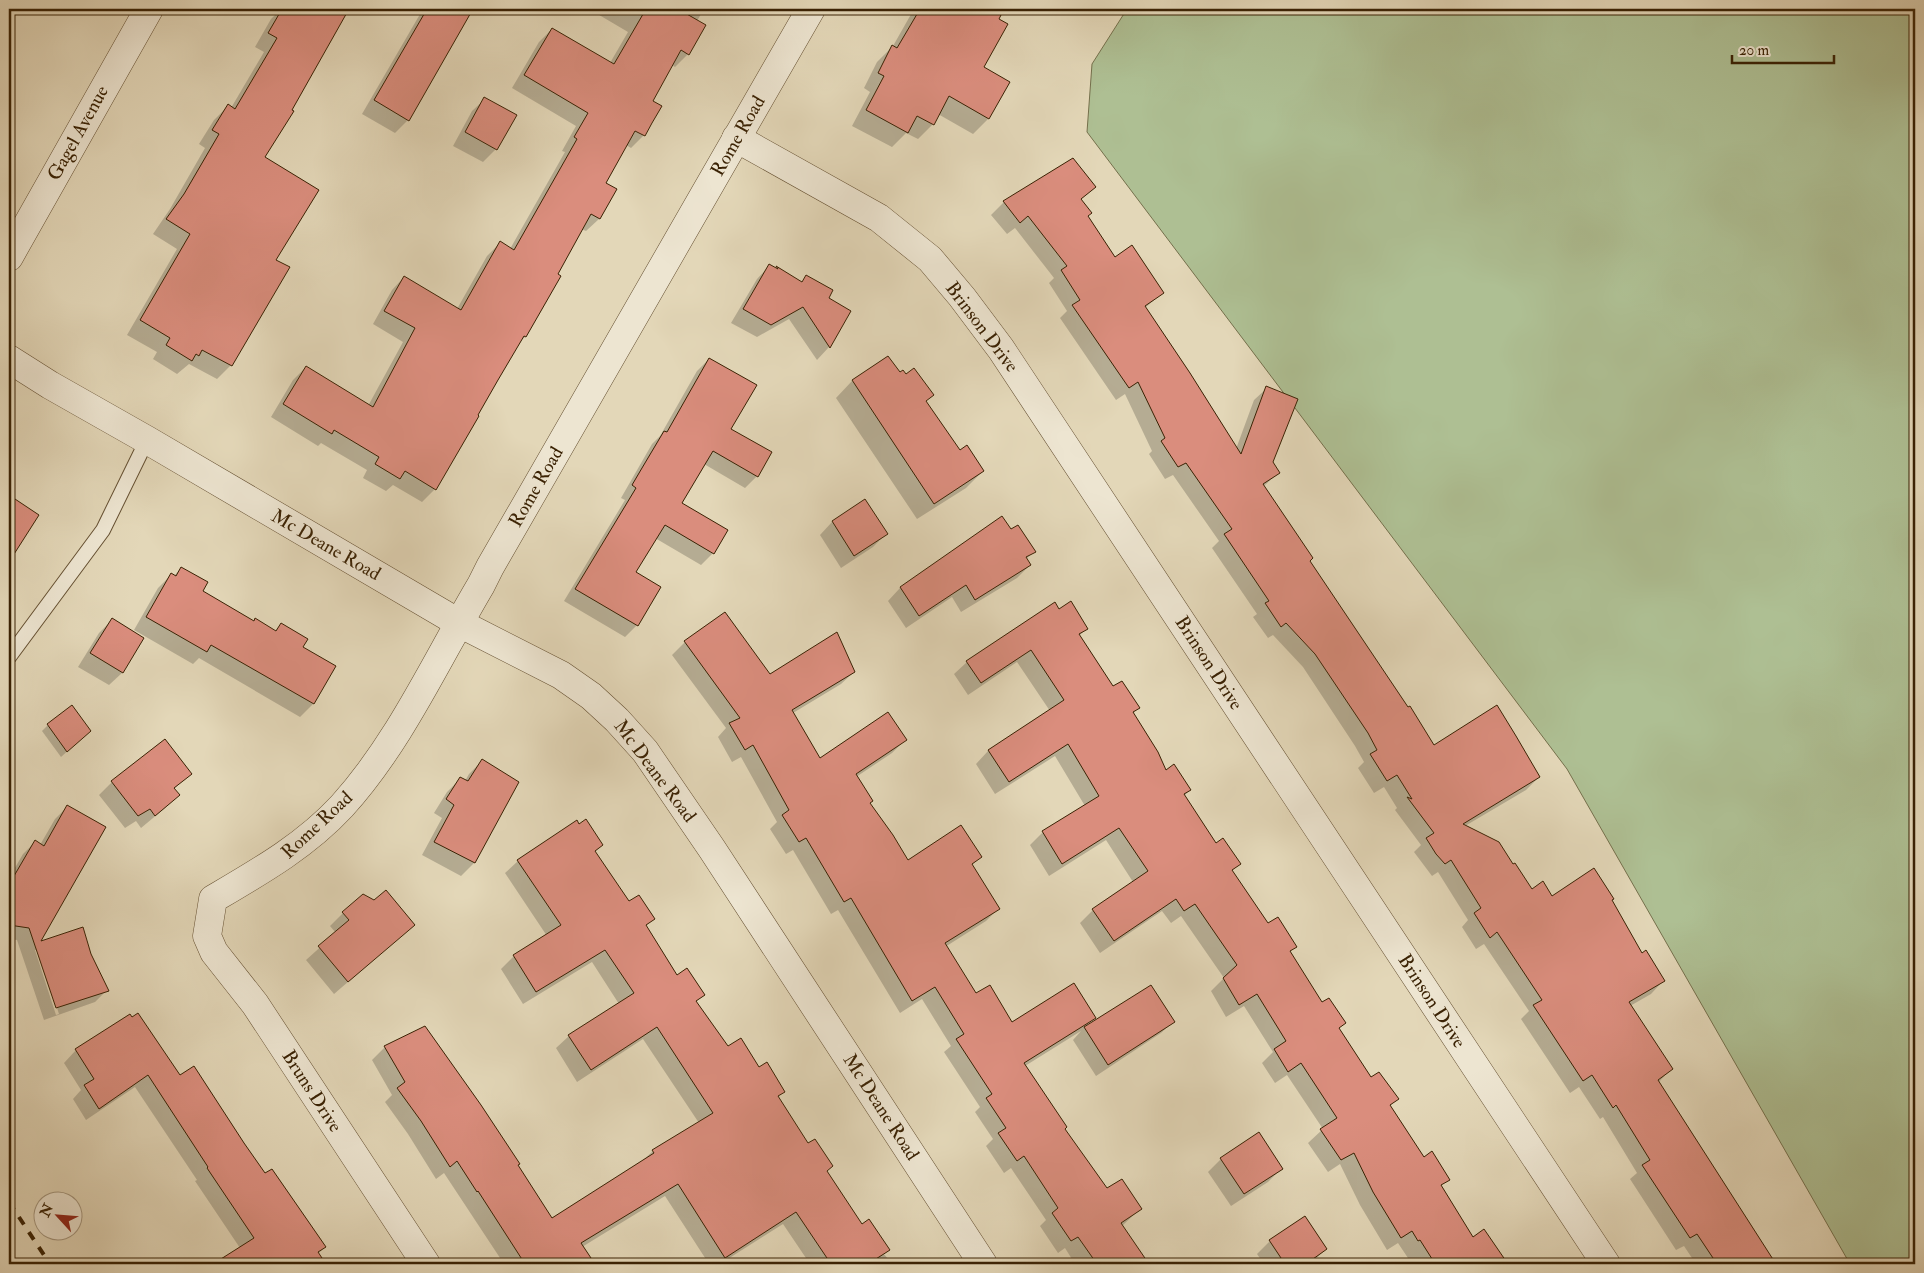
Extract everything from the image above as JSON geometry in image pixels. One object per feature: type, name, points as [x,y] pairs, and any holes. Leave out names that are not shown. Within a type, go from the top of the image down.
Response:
[{"type":"street","name":"Gagel Avenue","points":[[9,257],[149,9]]},
{"type":"street","name":"Rome Road","points":[[209,916],[213,899],[280,860],[341,807],[370,772],[399,728],[811,9]]},
{"type":"street","name":"Brinson Drive","points":[[736,138],[879,218],[930,259],[962,297],[1001,349],[1606,1264]]},
{"type":"street","name":"Mc Deane Road","points":[[9,359],[50,385],[459,623],[561,675],[590,696],[610,714],[645,751],[712,849],[983,1264]]},
{"type":"street","name":"Bruns Drive","points":[[209,916],[207,936],[214,952],[254,1004],[426,1264]]},
{"type":"lane","points":[[9,657],[103,530],[147,440]]},
{"type":"green space","points":[[1127,9],[1915,9],[1915,1264],[1850,1264],[1567,769],[1087,132],[1092,64]]},
{"type":"building","points":[[282,9],[349,9],[292,110],[294,111],[265,157],[319,190],[276,260],[290,267],[232,366],[202,350],[199,356],[196,354],[192,361],[166,345],[170,338],[140,320],[190,234],[166,219],[184,194],[219,134],[212,130],[228,104],[235,109],[277,38],[268,33]]},
{"type":"building","points":[[427,9],[473,9],[409,121],[374,100]]},
{"type":"building","points":[[646,9],[678,9],[706,25],[689,55],[681,50],[653,101],[662,106],[645,136],[635,131],[606,183],[617,189],[600,219],[591,214],[558,274],[561,276],[526,337],[524,336],[498,380],[436,490],[405,471],[400,479],[375,464],[379,457],[334,430],[332,434],[283,404],[306,366],[373,407],[415,328],[384,311],[404,276],[461,310],[500,241],[514,250],[577,139],[574,137],[588,113],[524,75],[552,28],[614,64]]},
{"type":"building","points":[[920,9],[1004,9],[999,19],[1008,24],[984,67],[1010,82],[989,119],[949,96],[934,125],[917,116],[908,133],[866,110],[884,76],[878,73],[892,45],[897,48]]},
{"type":"building","points":[[484,97],[517,115],[497,150],[465,132]]},
{"type":"building","points":[[1073,158],[1096,187],[1081,199],[1092,213],[1088,216],[1115,257],[1132,245],[1164,293],[1145,306],[1241,454],[1266,386],[1298,399],[1273,462],[1280,473],[1263,484],[1313,558],[1310,561],[1408,707],[1410,706],[1434,745],[1497,705],[1540,777],[1463,824],[1499,842],[1532,889],[1543,881],[1552,896],[1594,868],[1614,899],[1612,900],[1642,953],[1646,950],[1665,981],[1629,1002],[1673,1069],[1658,1080],[1776,1264],[1717,1264],[1697,1234],[1690,1238],[1642,1165],[1650,1160],[1616,1105],[1613,1108],[1592,1075],[1583,1081],[1533,1005],[1542,1000],[1497,932],[1490,938],[1474,913],[1481,908],[1451,860],[1445,864],[1436,854],[1426,838],[1434,833],[1407,797],[1412,799],[1397,775],[1387,781],[1370,754],[1377,750],[1368,733],[1315,654],[1286,623],[1281,627],[1265,603],[1269,601],[1224,534],[1232,529],[1186,463],[1178,467],[1161,441],[1165,438],[1138,382],[1129,388],[1072,305],[1080,300],[1061,270],[1067,266],[1028,216],[1020,223],[1003,201]]},
{"type":"building","points":[[769,264],[778,269],[776,266],[802,282],[806,275],[833,290],[829,298],[851,311],[830,348],[803,307],[771,325],[743,309]]},
{"type":"building","points":[[888,356],[900,372],[903,370],[906,374],[914,368],[934,395],[926,401],[960,450],[967,445],[984,471],[934,504],[852,380]]},
{"type":"building","points":[[709,358],[757,385],[731,429],[772,452],[758,477],[713,451],[682,503],[728,530],[714,554],[665,525],[636,572],[661,587],[638,626],[575,589],[636,488],[632,485],[664,431],[667,432]]},
{"type":"building","points":[[9,495],[39,515],[9,562]]},
{"type":"building","points":[[865,499],[888,534],[854,556],[832,521]]},
{"type":"building","points":[[1002,516],[1011,529],[1018,525],[1036,552],[1026,557],[1031,565],[975,600],[966,585],[919,616],[900,587]]},
{"type":"building","points":[[181,567],[208,582],[203,591],[254,621],[255,618],[276,631],[281,623],[308,639],[303,647],[336,666],[314,704],[211,645],[207,652],[146,617],[171,573],[176,576]]},
{"type":"building","points":[[1071,601],[1088,629],[1079,634],[1113,686],[1122,681],[1140,708],[1133,712],[1158,752],[1166,770],[1174,764],[1191,790],[1184,794],[1216,843],[1223,838],[1241,864],[1232,870],[1268,923],[1278,917],[1297,947],[1290,951],[1322,1002],[1329,998],[1346,1023],[1339,1028],[1371,1077],[1379,1072],[1399,1099],[1390,1105],[1424,1157],[1432,1151],[1450,1180],[1441,1185],[1473,1237],[1484,1229],[1508,1264],[1430,1264],[1434,1262],[1412,1231],[1401,1238],[1373,1192],[1354,1153],[1341,1160],[1320,1129],[1337,1118],[1301,1063],[1288,1072],[1274,1049],[1286,1041],[1257,994],[1239,1005],[1223,978],[1237,965],[1195,904],[1184,911],[1176,899],[1114,941],[1092,909],[1148,871],[1119,828],[1062,864],[1042,831],[1099,796],[1068,744],[1009,782],[988,750],[1064,700],[1031,650],[981,683],[966,661],[1055,602],[1059,609]]},
{"type":"building","points":[[725,612],[770,674],[837,632],[855,672],[792,710],[820,758],[888,712],[907,740],[856,774],[873,801],[870,803],[908,860],[961,825],[982,857],[972,864],[1000,909],[945,943],[976,993],[990,985],[1012,1022],[1074,983],[1096,1018],[1024,1063],[1067,1127],[1065,1129],[1107,1188],[1122,1179],[1142,1209],[1121,1223],[1149,1264],[1097,1264],[1078,1237],[1071,1241],[1052,1213],[1058,1208],[1024,1156],[1017,1161],[998,1133],[1006,1128],[986,1098],[992,1094],[956,1039],[964,1034],[935,987],[912,1001],[851,898],[844,902],[806,838],[799,842],[782,815],[789,810],[753,745],[745,750],[729,723],[740,718],[684,641]]},
{"type":"building","points":[[112,618],[144,638],[123,673],[90,653]]},
{"type":"building","points":[[72,705],[91,731],[67,752],[47,724]]},
{"type":"building","points":[[165,739],[192,774],[174,788],[180,795],[155,816],[150,809],[138,816],[111,781]]},
{"type":"building","points":[[482,759],[519,782],[475,863],[434,842],[454,805],[446,799],[460,777],[468,781]]},
{"type":"building","points":[[67,805],[106,827],[41,941],[83,927],[91,954],[109,991],[56,1008],[29,928],[9,925],[9,876],[14,876],[35,840],[44,846]]},
{"type":"building","points":[[586,819],[603,845],[595,851],[629,901],[639,895],[655,919],[646,925],[677,975],[687,968],[705,995],[696,1001],[728,1046],[741,1038],[759,1067],[767,1062],[785,1092],[778,1096],[808,1143],[815,1139],[833,1166],[827,1171],[862,1224],[869,1219],[890,1250],[868,1264],[831,1264],[796,1212],[725,1258],[678,1184],[581,1243],[595,1264],[525,1264],[457,1161],[450,1167],[421,1121],[397,1088],[405,1082],[384,1046],[425,1026],[481,1105],[520,1164],[518,1165],[552,1218],[654,1153],[652,1150],[713,1113],[657,1027],[591,1070],[568,1035],[634,993],[605,950],[536,992],[513,955],[561,925],[517,860],[577,820],[579,824]]},
{"type":"building","points":[[386,890],[415,925],[348,982],[318,946],[349,920],[342,912],[363,894],[374,900]]},
{"type":"building","points":[[1151,985],[1175,1022],[1108,1065],[1084,1027]]},
{"type":"building","points":[[138,1013],[180,1075],[194,1066],[265,1173],[272,1169],[326,1247],[318,1252],[326,1264],[213,1264],[254,1238],[148,1075],[99,1109],[84,1085],[94,1079],[75,1049],[130,1014],[132,1017]]},
{"type":"building","points":[[1259,1132],[1283,1169],[1244,1194],[1220,1158]]},
{"type":"building","points":[[1305,1216],[1327,1249],[1306,1264],[1285,1264],[1269,1240]]},
{"type":"railway","points":[[9,1202],[50,1264]]}]
